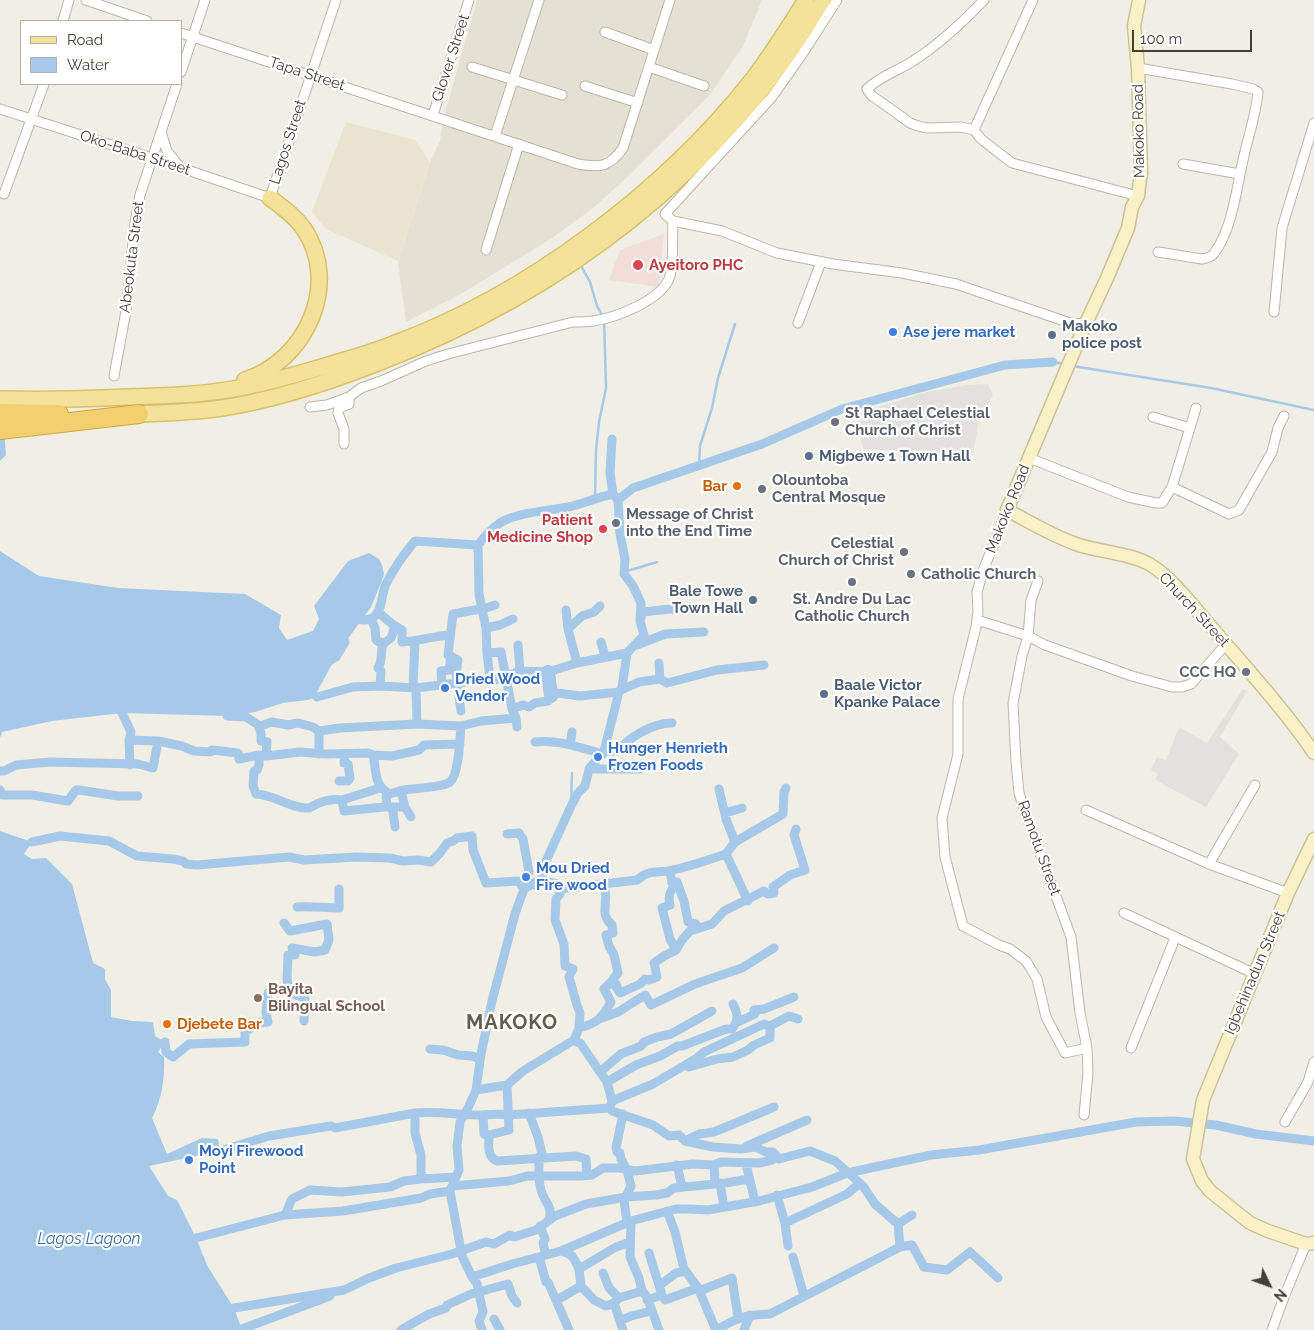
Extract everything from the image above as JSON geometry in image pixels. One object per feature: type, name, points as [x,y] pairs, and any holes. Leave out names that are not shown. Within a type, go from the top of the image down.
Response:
[{"type":"highway","points":[[0,413],[139,414]]},
{"type":"highway","points":[[0,430],[139,414]]},
{"type":"main road","points":[[604,233],[692,148],[722,116],[754,78],[806,0]]},
{"type":"main road","points":[[139,414],[224,408],[326,382],[436,339],[490,313],[604,233],[636,216],[724,134],[801,38],[823,0]]},
{"type":"main road","points":[[204,393],[250,379],[272,368],[296,346],[312,318],[320,288],[315,254],[304,229],[287,210],[270,198]]},
{"type":"main road","points":[[0,399],[180,395],[269,382],[394,344],[452,318],[512,287],[544,275]]},
{"type":"street","points":[[63,20],[69,0]]},
{"type":"street","points":[[86,0],[143,20]]},
{"type":"street","points":[[182,69],[205,0]]},
{"type":"street","name":"Lagos Street","points":[[270,198],[336,0]]},
{"type":"street","name":"Glover Street","points":[[432,115],[469,0]]},
{"type":"street","points":[[495,136],[539,0]]},
{"type":"street","name":"Tapa Street","points":[[182,33],[578,164],[593,167],[603,166],[612,161],[623,148],[670,0]]},
{"type":"street","points":[[837,0],[772,97],[666,214],[673,221],[722,231],[777,254],[902,273],[948,283],[1073,324],[1086,323]]},
{"type":"street","points":[[984,0],[939,43],[914,61],[876,80],[867,89],[872,96],[918,126],[927,128],[961,127],[974,130],[981,139],[1012,163],[1138,196]]},
{"type":"street","points":[[974,130],[1033,0]]},
{"type":"street","name":"Makoko Road","points":[[1087,1048],[1065,1053],[1046,1017],[1037,979],[1026,961],[1010,949],[962,926],[945,858],[942,818],[958,754],[958,699],[977,620],[977,592],[983,571],[1007,510],[1124,236],[1132,207],[1138,196],[1141,172],[1138,68],[1134,26],[1139,0]]},
{"type":"street","points":[[605,32],[654,50]]},
{"type":"street","points":[[472,67],[562,95]]},
{"type":"street","points":[[649,68],[704,86]]},
{"type":"street","points":[[1138,68],[1232,84],[1258,92],[1256,111],[1235,200],[1228,222],[1214,253],[1209,258],[1202,259],[1158,252]]},
{"type":"street","points":[[4,194],[44,85]]},
{"type":"street","name":"Abeokuta Street","points":[[114,376],[126,311],[135,223],[140,194],[177,85]]},
{"type":"street","points":[[585,86],[638,103]]},
{"type":"street","name":"Oko-Baba Street","points":[[0,110],[270,198]]},
{"type":"street","points":[[1274,312],[1282,228],[1314,123]]},
{"type":"street","points":[[161,131],[167,151],[181,168]]},
{"type":"street","points":[[486,250],[519,144]]},
{"type":"street","points":[[1183,164],[1240,174]]},
{"type":"street","points":[[310,407],[327,405],[426,360],[573,322],[608,318],[646,302],[656,296],[666,285],[671,268],[673,221]]},
{"type":"street","points":[[798,323],[821,262]]},
{"type":"street","points":[[344,444],[344,429],[338,413],[339,408],[349,404],[349,396]]},
{"type":"street","points":[[1029,458],[1128,497],[1162,503],[1172,487],[1196,408]]},
{"type":"street","points":[[1153,416],[1190,428]]},
{"type":"street","points":[[1172,487],[1229,514],[1239,510],[1272,452],[1278,428],[1284,416]]},
{"type":"street","name":"Church Street","points":[[1007,510],[1056,536],[1078,545],[1136,559],[1158,570],[1186,598],[1226,644],[1314,753]]},
{"type":"street","name":"Ramotu Street","points":[[1038,581],[1031,600],[1028,636],[1013,703],[1013,729],[1019,793],[1033,838],[1064,914],[1071,937],[1080,1013],[1087,1048],[1088,1073],[1084,1116]]},
{"type":"street","points":[[977,620],[1028,636],[1045,645],[1132,676],[1172,687],[1182,687],[1191,684],[1226,644]]},
{"type":"street","points":[[1209,864],[1255,785]]},
{"type":"street","points":[[1086,810],[1209,864],[1288,893]]},
{"type":"street","name":"Igbehinadun Street","points":[[1310,1244],[1268,1231],[1250,1223],[1210,1191],[1202,1181],[1192,1159],[1200,1109],[1288,893],[1314,838]]},
{"type":"street","points":[[1124,913],[1255,974]]},
{"type":"street","points":[[1131,1048],[1175,938]]},
{"type":"street","points":[[1285,1122],[1311,1083],[1314,1062]]},
{"type":"street","points":[[1272,1330],[1310,1244]]},
{"type":"shaded area","points":[[477,0],[762,0],[743,46],[709,96],[623,181],[592,209],[552,238],[461,294],[406,322],[398,262],[430,162],[440,141],[443,120]]},
{"type":"shaded area","points":[[346,122],[415,140],[430,162],[398,261],[326,229],[312,212]]},
{"type":"shaded area","name":"Ayeitoro PHC","points":[[664,234],[659,287],[609,280],[620,250]]},
{"type":"shaded area","points":[[988,384],[993,395],[979,419],[973,455],[863,449],[856,414],[927,392],[967,385]]},
{"type":"shaded area","points":[[1243,689],[1247,691],[1220,737],[1239,754],[1206,807],[1155,780],[1158,774],[1151,770],[1157,757],[1166,761],[1179,727],[1207,743]]},
{"type":"water","points":[[0,397],[2,397],[6,455],[0,461]]},
{"type":"water","points":[[0,551],[39,576],[118,588],[245,594],[281,615],[279,628],[287,640],[313,631],[319,619],[314,606],[348,561],[369,553],[379,559],[384,574],[371,607],[339,651],[317,692],[317,697],[283,703],[255,712],[227,716],[122,713],[52,721],[2,732],[0,738]]},
{"type":"water","name":"Lagos Lagoon","points":[[0,831],[32,842],[24,854],[32,859],[46,858],[72,884],[93,963],[105,969],[105,979],[111,990],[111,1017],[153,1022],[155,1036],[165,1042],[158,1052],[164,1057],[164,1073],[160,1096],[152,1118],[167,1154],[202,1138],[218,1139],[220,1151],[149,1166],[168,1196],[177,1200],[208,1267],[234,1308],[242,1330],[0,1330]]},
{"type":"waterway","points":[[580,264],[590,282],[597,306],[604,318],[606,388],[596,450],[595,498]]},
{"type":"waterway","points":[[699,466],[700,446],[735,324]]},
{"type":"waterway","points":[[1053,362],[1064,364]]},
{"type":"waterway","points":[[352,617],[366,620],[371,619],[377,614],[384,588],[389,578],[399,561],[415,541],[478,545],[500,523],[515,516],[574,506],[613,494],[618,500],[633,488],[762,444],[842,409],[1005,365],[1053,362]]},
{"type":"waterway","points":[[1072,366],[1211,388],[1314,410]]},
{"type":"waterway","points":[[612,439],[610,473],[613,494]]},
{"type":"waterway","points":[[482,1330],[479,1321],[483,1312],[477,1284],[462,1256],[450,1191],[459,1170],[457,1146],[460,1122],[476,1090],[492,1001],[515,914],[524,889],[541,879],[546,861],[572,804],[578,793],[585,786],[589,769],[604,751],[619,692],[622,687],[627,653],[644,635],[640,621],[641,603],[633,586],[624,574],[625,559],[620,534],[618,500]]},
{"type":"waterway","points":[[478,545],[479,594],[486,628],[490,679]]},
{"type":"waterway","points":[[624,572],[657,562]]},
{"type":"waterway","points":[[461,711],[456,674],[458,660],[448,655],[453,614],[495,605]]},
{"type":"waterway","points":[[577,663],[568,629],[582,616],[594,612],[600,606]]},
{"type":"waterway","points":[[641,618],[642,612],[671,609],[684,610],[691,607]]},
{"type":"waterway","points":[[566,610],[568,629]]},
{"type":"waterway","points":[[378,612],[402,630],[402,642],[450,635]]},
{"type":"waterway","points":[[371,619],[375,628],[376,640],[383,644],[378,668],[381,671],[380,686]]},
{"type":"waterway","points":[[486,628],[500,625],[513,619]]},
{"type":"waterway","points":[[383,644],[391,638],[395,626]]},
{"type":"waterway","points":[[637,645],[665,634],[704,632]]},
{"type":"waterway","points":[[326,663],[336,657],[345,642],[340,636]]},
{"type":"waterway","points":[[413,688],[415,641]]},
{"type":"waterway","points":[[601,642],[605,656]]},
{"type":"waterway","points":[[518,645],[520,671]]},
{"type":"waterway","points":[[487,653],[501,652],[512,709]]},
{"type":"waterway","points":[[317,697],[353,687],[416,688],[490,679],[496,680],[520,671],[548,672],[577,663],[627,653]]},
{"type":"waterway","points":[[442,685],[441,671],[449,670],[451,656]]},
{"type":"waterway","points":[[659,663],[660,679]]},
{"type":"waterway","points":[[619,691],[639,682],[660,679],[667,683],[717,670],[764,665]]},
{"type":"waterway","points":[[548,672],[551,696]]},
{"type":"waterway","points":[[416,688],[417,724]]},
{"type":"waterway","points":[[517,727],[512,709],[523,705],[529,707],[535,703],[548,701],[551,696],[558,693],[580,696],[619,692]]},
{"type":"waterway","points":[[122,713],[131,732],[129,740],[130,765]]},
{"type":"waterway","points":[[227,716],[246,717],[260,726],[272,722],[288,725],[298,723],[313,727],[319,731],[417,724],[461,726],[481,721],[516,718]]},
{"type":"waterway","points":[[604,751],[618,751],[628,741],[649,728],[672,723]]},
{"type":"waterway","points":[[258,725],[261,741],[267,742],[266,756]]},
{"type":"waterway","points":[[389,794],[404,790],[441,786],[450,782],[457,764],[461,726]]},
{"type":"waterway","points":[[319,731],[319,754]]},
{"type":"waterway","points":[[570,745],[572,732]]},
{"type":"waterway","points":[[129,740],[158,741],[182,746],[194,751],[211,752],[212,750],[238,753],[239,759],[259,755],[266,756],[300,752],[326,754],[368,753],[392,756],[419,750],[424,745],[460,744]]},
{"type":"waterway","points":[[0,771],[16,765],[50,762],[138,764],[153,768],[158,741]]},
{"type":"waterway","points":[[535,742],[561,743],[603,754]]},
{"type":"waterway","points":[[339,781],[348,781],[350,778],[348,764],[344,763],[345,754]]},
{"type":"waterway","points":[[259,755],[259,765],[257,770],[254,771],[253,786],[256,794],[269,796],[302,808],[309,808],[325,801],[342,800],[380,788]]},
{"type":"waterway","points":[[373,755],[378,782],[389,794],[386,797],[387,805],[392,808],[395,827]]},
{"type":"waterway","points":[[589,769],[640,769]]},
{"type":"waterway","points":[[571,806],[572,773]]},
{"type":"waterway","points":[[726,854],[735,842],[783,814],[784,792],[786,788]]},
{"type":"waterway","points":[[719,789],[726,819],[735,842]]},
{"type":"waterway","points":[[0,790],[2,795],[32,795],[68,801],[76,790],[118,796],[138,796]]},
{"type":"waterway","points":[[401,791],[405,807],[411,817]]},
{"type":"waterway","points":[[342,800],[344,811],[405,807]]},
{"type":"waterway","points":[[725,813],[742,808]]},
{"type":"waterway","points":[[476,1090],[507,1085],[523,1071],[574,1040],[579,1028],[595,1022],[605,1012],[611,1002],[604,989],[612,981],[620,993],[640,984],[645,979],[649,980],[657,977],[654,963],[676,950],[690,931],[712,924],[724,911],[764,891],[768,894],[774,893],[773,887],[790,875],[805,870],[794,835],[796,829]]},
{"type":"waterway","points":[[507,834],[519,833],[523,839],[529,872],[524,889]]},
{"type":"waterway","points":[[32,842],[60,836],[109,841],[137,856],[173,859],[183,861],[186,864],[197,865],[289,857],[304,860],[356,857],[390,858],[403,861],[418,860],[431,862],[447,843],[457,838],[472,836],[473,850],[486,883],[518,881],[524,889]]},
{"type":"waterway","points":[[535,885],[544,881],[557,884],[560,889],[637,880],[646,874],[668,871],[726,854],[748,901]]},
{"type":"waterway","points":[[670,871],[672,883],[676,886],[670,894],[670,905],[662,908],[670,939],[676,950]]},
{"type":"waterway","points":[[675,882],[677,882],[684,901],[688,922],[696,924],[690,931]]},
{"type":"waterway","points":[[602,884],[606,895],[606,916],[612,925],[613,933],[606,935],[614,955],[618,973],[613,979],[617,986]]},
{"type":"waterway","points":[[297,907],[339,908],[339,889]]},
{"type":"waterway","points":[[560,889],[560,894],[556,899],[555,920],[564,944],[565,966],[573,969],[569,977],[580,1013],[579,1028]]},
{"type":"waterway","points":[[284,923],[290,931],[327,924],[329,940],[325,950],[315,952],[292,948],[295,955],[288,955],[287,979],[289,993],[305,998],[304,1021]]},
{"type":"waterway","points":[[602,1018],[618,1012],[645,995],[651,1005],[695,984],[742,968],[774,948]]},
{"type":"waterway","points":[[165,1042],[166,1052],[173,1057],[189,1044],[245,1042],[245,1031],[250,1029],[252,1024],[268,1022],[266,1013],[268,993]]},
{"type":"waterway","points":[[738,1022],[755,1014],[754,1010],[764,1009],[794,997]]},
{"type":"waterway","points":[[612,1101],[607,1082],[636,1065],[660,1056],[678,1046],[726,1029],[732,1029],[737,1017],[733,1004]]},
{"type":"waterway","points":[[607,1082],[600,1072],[621,1054],[641,1046],[644,1042],[671,1034],[712,1011]]},
{"type":"waterway","points":[[610,1108],[612,1101],[653,1084],[704,1052],[764,1024],[770,1026],[789,1016],[798,1019]]},
{"type":"waterway","points":[[689,1067],[717,1059],[733,1057],[748,1050],[754,1045],[770,1038],[770,1026]]},
{"type":"waterway","points":[[574,1040],[581,1044],[600,1072]]},
{"type":"waterway","points":[[430,1049],[443,1050],[480,1059]]},
{"type":"waterway","points":[[489,1135],[509,1130],[507,1085]]},
{"type":"waterway","points":[[685,1141],[699,1134],[714,1132],[774,1107]]},
{"type":"waterway","points":[[220,1151],[269,1136],[331,1126],[335,1128],[415,1113],[508,1115],[610,1108],[612,1111],[653,1125],[669,1136],[679,1135],[685,1141],[713,1147],[741,1149],[755,1147],[766,1152],[773,1152],[779,1159],[810,1151],[835,1161],[863,1186],[875,1204],[898,1224]]},
{"type":"waterway","points":[[415,1113],[415,1133],[421,1155],[421,1179]]},
{"type":"waterway","points":[[529,1113],[542,1154],[539,1157],[539,1178],[542,1194],[550,1212],[548,1221]]},
{"type":"waterway","points":[[623,1114],[616,1148],[627,1170],[631,1186],[624,1201],[627,1222]]},
{"type":"waterway","points":[[483,1115],[484,1134],[489,1135],[490,1153],[493,1159],[497,1161],[576,1156],[586,1159],[587,1175]]},
{"type":"waterway","points":[[747,1146],[807,1120]]},
{"type":"waterway","points":[[642,1291],[630,1257],[631,1221],[676,1209],[708,1210],[759,1201],[812,1187],[847,1173],[931,1155],[979,1150],[1136,1122],[1174,1121],[1216,1125],[1256,1134],[1314,1141]]},
{"type":"waterway","points":[[453,1186],[509,1181],[527,1176],[592,1175],[603,1168],[635,1171],[693,1164],[714,1165],[721,1162],[759,1163],[772,1160],[777,1156]]},
{"type":"waterway","points":[[746,1164],[755,1202]]},
{"type":"waterway","points":[[677,1165],[682,1187]]},
{"type":"waterway","points":[[714,1165],[715,1183]]},
{"type":"waterway","points":[[285,1215],[292,1199],[310,1190],[342,1192],[390,1187],[404,1181],[456,1177]]},
{"type":"waterway","points":[[234,1308],[344,1290],[396,1268],[452,1254],[486,1242],[494,1244],[510,1235],[514,1237],[536,1230],[555,1216],[586,1204],[626,1197],[656,1195],[667,1193],[674,1188],[749,1179]]},
{"type":"waterway","points":[[720,1183],[724,1207]]},
{"type":"waterway","points":[[785,1223],[847,1194],[860,1183]]},
{"type":"waterway","points":[[196,1238],[285,1215],[343,1211],[421,1198],[430,1194],[450,1191]]},
{"type":"waterway","points":[[777,1195],[785,1223],[788,1246]]},
{"type":"waterway","points":[[667,1211],[675,1232],[684,1269],[698,1288],[716,1330]]},
{"type":"waterway","points":[[716,1330],[742,1318],[770,1314],[900,1247],[898,1224],[912,1215]]},
{"type":"waterway","points":[[472,1277],[561,1251],[631,1221]]},
{"type":"waterway","points":[[540,1226],[545,1239],[543,1243],[546,1255]]},
{"type":"waterway","points":[[557,1300],[581,1286],[579,1269],[616,1247],[630,1242]]},
{"type":"waterway","points":[[900,1247],[912,1245],[924,1267],[947,1270],[970,1252],[998,1278]]},
{"type":"waterway","points":[[561,1251],[573,1257],[579,1269]]},
{"type":"waterway","points":[[649,1253],[662,1295]]},
{"type":"waterway","points":[[539,1257],[546,1282],[548,1282],[569,1330]]},
{"type":"waterway","points":[[793,1257],[804,1296]]},
{"type":"waterway","points":[[660,1285],[676,1273],[686,1271]]},
{"type":"waterway","points":[[603,1273],[609,1288],[619,1298]]},
{"type":"waterway","points":[[699,1291],[732,1278],[738,1317]]},
{"type":"waterway","points":[[401,1330],[471,1294],[508,1284],[512,1296],[517,1303]]},
{"type":"waterway","points":[[581,1286],[594,1300],[606,1306],[614,1303],[619,1298],[642,1291],[647,1297],[659,1330]]},
{"type":"waterway","points":[[647,1300],[662,1295],[665,1300],[698,1288]]},
{"type":"waterway","points":[[242,1329],[330,1296]]},
{"type":"waterway","points":[[614,1303],[623,1330]]},
{"type":"waterway","points":[[620,1321],[651,1311]]},
{"type":"waterway","points":[[744,1330],[750,1315]]},
{"type":"waterway","points":[[494,1319],[500,1330]]},
{"type":"place","name":"Ayeitoro PHC","points":[[638,265]]},
{"type":"place","name":"Ase jere market","points":[[893,332]]},
{"type":"place","name":"Makoko police post","points":[[1052,335]]},
{"type":"place","name":"St Raphael Celestial Church of Christ","points":[[835,422]]},
{"type":"place","name":"Migbewe 1 Town Hall","points":[[809,456]]},
{"type":"place","name":"Bar","points":[[737,486]]},
{"type":"place","name":"Olountoba Central Mosque","points":[[762,489]]},
{"type":"place","name":"Message of Christ into the End Time","points":[[616,523]]},
{"type":"place","name":"Patient Medicine Shop","points":[[603,529]]},
{"type":"place","name":"Celestial Church of Christ","points":[[904,552]]},
{"type":"place","name":"Catholic Church","points":[[911,574]]},
{"type":"place","name":"St. Andre Du Lac Catholic Church","points":[[852,582]]},
{"type":"place","name":"Bale Towe Town Hall","points":[[753,600]]},
{"type":"place","name":"CCC HQ","points":[[1246,672]]},
{"type":"place","name":"Dried Wood Vendor","points":[[445,688]]},
{"type":"place","name":"Baale Victor Kpanke Palace","points":[[824,694]]},
{"type":"place","name":"Hunger Henrieth Frozen Foods","points":[[598,757]]},
{"type":"place","name":"Mou Dried Fire wood","points":[[526,877]]},
{"type":"place","name":"Bayita Bilingual School","points":[[258,998]]},
{"type":"place","name":"Djebete Bar","points":[[167,1024]]},
{"type":"place","name":"Moyi Firewood Point","points":[[189,1160]]},
{"type":"district","name":"MAKOKO","points":[[512,1023]]}]
